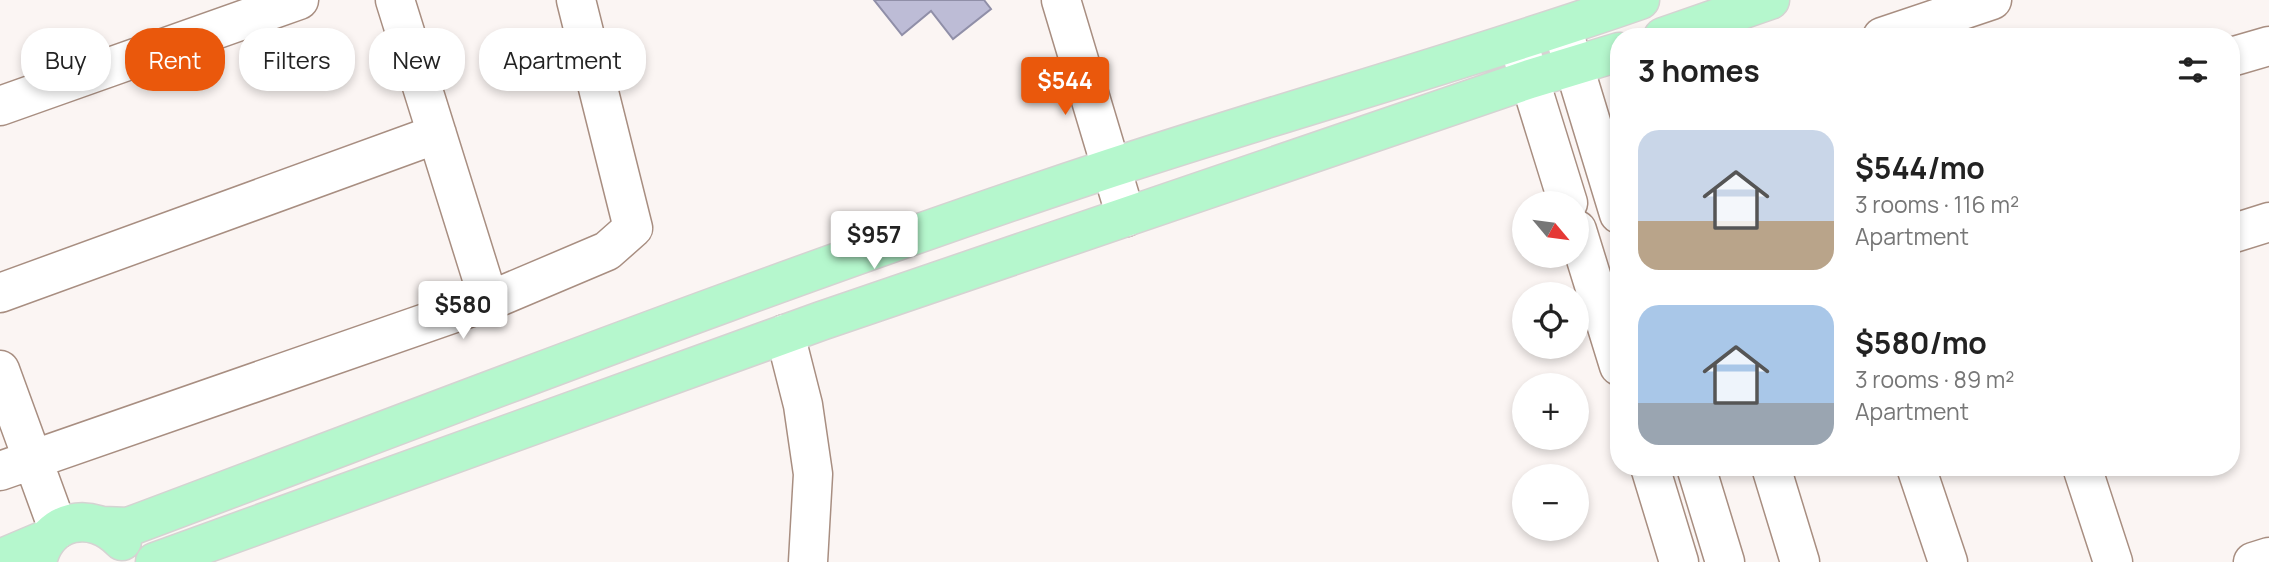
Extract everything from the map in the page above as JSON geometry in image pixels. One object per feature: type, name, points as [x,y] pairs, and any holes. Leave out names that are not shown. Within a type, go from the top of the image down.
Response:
[{"type":"main road","points":[[0,559],[47,543],[72,523],[128,527],[805,274],[1111,168],[1518,42],[1640,0]]},
{"type":"main road","points":[[1689,28],[1770,0]]},
{"type":"main road","points":[[155,562],[785,334],[1530,79],[1610,55]]},
{"type":"main road","points":[[103,526],[113,531],[123,542],[130,562]]},
{"type":"street","points":[[0,106],[299,0]]},
{"type":"street","points":[[395,0],[489,301]]},
{"type":"street","points":[[16,465],[489,301],[607,251],[632,228],[576,0]]},
{"type":"street","points":[[1061,0],[1126,217]]},
{"type":"street","points":[[1909,28],[1992,0]]},
{"type":"street","points":[[1562,27],[1610,185]]},
{"type":"street","points":[[1518,42],[1564,191]]},
{"type":"street","points":[[2240,54],[2269,46]]},
{"type":"street","points":[[0,292],[437,134]]},
{"type":"street","points":[[2240,230],[2269,222]]},
{"type":"street","points":[[1589,268],[1610,337]]},
{"type":"street","points":[[785,334],[803,405],[813,474],[808,562]]},
{"type":"street","points":[[0,370],[16,465],[47,543]]},
{"type":"street","points":[[1653,476],[1679,562]]},
{"type":"street","points":[[1699,476],[1725,562]]},
{"type":"street","points":[[1775,476],[1800,562]]},
{"type":"street","points":[[1919,476],[1948,562]]},
{"type":"street","points":[[2085,476],[2113,562]]},
{"type":"street","points":[[2253,562],[2269,557]]},
{"type":"building","points":[[874,0],[984,0],[991,9],[953,39],[931,11],[902,35]]}]
